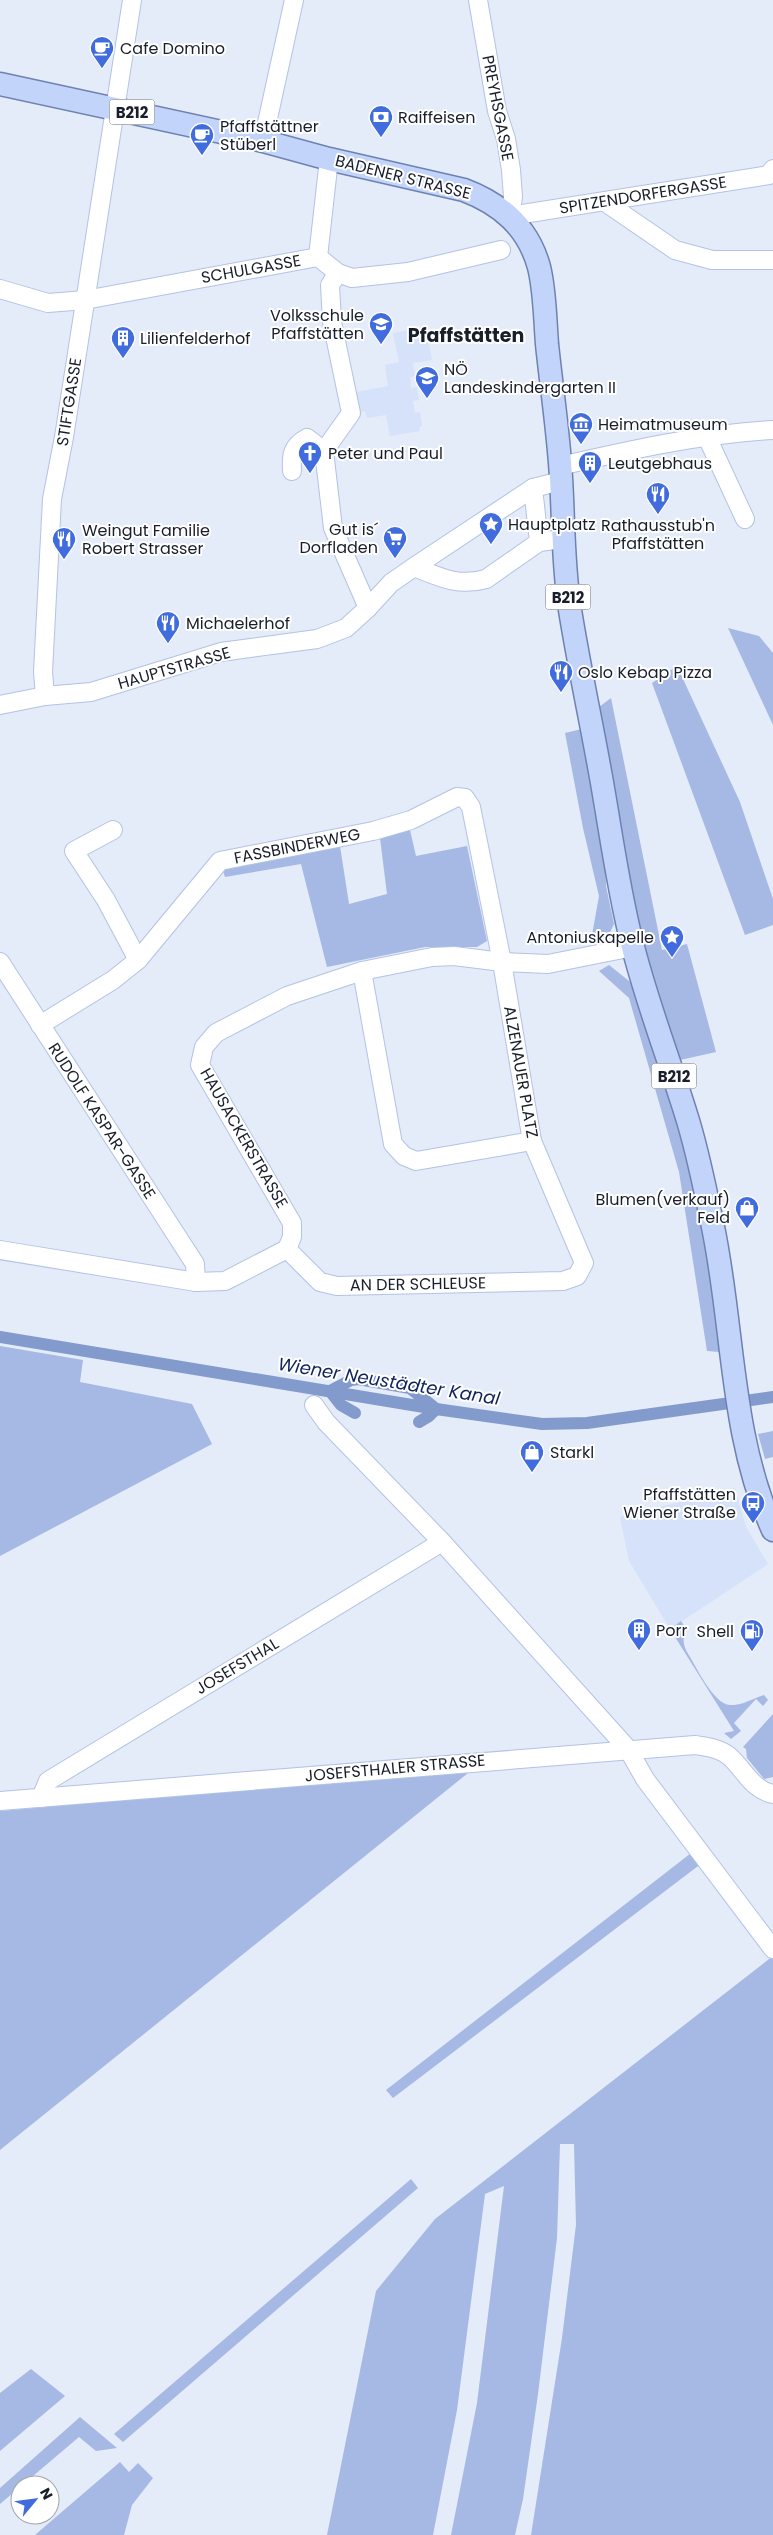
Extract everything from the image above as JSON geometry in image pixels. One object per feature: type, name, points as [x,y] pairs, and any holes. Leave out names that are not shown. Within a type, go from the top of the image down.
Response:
[{"type":"main road","name":"BADENER STRASSE","points":[[0,84],[263,141],[328,159],[464,190],[484,198],[510,216],[525,234],[539,269],[560,473],[562,539],[569,606],[618,888],[633,948]]},
{"type":"main road","name":"B212","points":[[633,948],[690,1127],[704,1184],[716,1242],[740,1415],[753,1473],[773,1530]]},
{"type":"street","name":"STIFTGASSE","points":[[45,696],[44,672],[52,499],[132,0]]},
{"type":"street","points":[[263,141],[294,0]]},
{"type":"street","name":"PREYHSGASSE","points":[[478,0],[497,111],[506,139],[513,197],[510,216]]},
{"type":"street","points":[[318,257],[328,159]]},
{"type":"street","name":"SPITZENDORFERGASSE","points":[[510,216],[769,175],[773,169]]},
{"type":"street","points":[[634,197],[635,221]]},
{"type":"street","points":[[605,202],[675,250],[712,260],[773,260]]},
{"type":"street","name":"SCHULGASSE","points":[[0,289],[48,303],[85,300],[318,257],[338,273],[352,278],[408,272],[500,250]]},
{"type":"street","points":[[338,273],[330,285],[332,322],[350,413],[324,451],[333,528],[368,608]]},
{"type":"street","points":[[414,567],[560,473],[707,437],[773,430]]},
{"type":"street","points":[[707,437],[745,519]]},
{"type":"street","points":[[292,471],[291,455],[296,444],[307,438],[324,451]]},
{"type":"street","points":[[534,488],[539,542]]},
{"type":"street","points":[[414,567],[457,583],[478,581],[486,579],[539,542],[562,539]]},
{"type":"street","name":"HAUPTSTRASSE","points":[[0,706],[45,696],[91,692],[221,652],[317,639],[346,628],[391,583],[414,567]]},
{"type":"street","name":"FASSBINDERWEG","points":[[40,1025],[113,980],[138,960],[220,861],[373,831],[411,820],[457,797],[465,798]]},
{"type":"street","name":"ALZENAUER PLATZ","points":[[465,798],[471,807],[502,962],[532,1142],[584,1263],[577,1276],[563,1281]]},
{"type":"street","points":[[113,830],[74,851],[106,900],[138,960]]},
{"type":"street","name":"HAUSACKERSTRASSE","points":[[287,1249],[292,1238],[292,1223],[200,1065],[204,1047],[216,1033],[287,996],[362,971],[432,958],[454,956],[502,962],[548,964],[633,948]]},
{"type":"street","name":"RUDOLF KASPAR-GASSE","points":[[0,962],[194,1264],[196,1282]]},
{"type":"street","points":[[362,971],[393,1144],[404,1156],[416,1161],[532,1142]]},
{"type":"street","points":[[0,1250],[196,1282],[225,1281],[287,1249]]},
{"type":"street","name":"AN DER SCHLEUSE","points":[[287,1249],[320,1282],[337,1286],[563,1281]]},
{"type":"street","points":[[314,1405],[326,1422],[442,1542],[628,1749],[645,1779],[773,1949]]},
{"type":"street","name":"JOSEFSTHAL","points":[[41,1798],[48,1781],[442,1542]]},
{"type":"street","name":"JOSEFSTHALER STRASSE","points":[[0,1802],[628,1749],[696,1745],[715,1748],[728,1755],[764,1792],[773,1794]]},
{"type":"shaded area","points":[[426,327],[432,360],[413,363],[415,376],[410,377],[411,388],[417,387],[419,400],[413,401],[415,413],[420,412],[422,426],[419,427],[420,431],[390,436],[386,415],[367,418],[365,411],[357,413],[352,393],[388,386],[385,365],[399,362],[393,333]]},
{"type":"shaded area","points":[[728,628],[759,636],[773,653],[773,725]]},
{"type":"shaded area","points":[[677,666],[740,802],[773,899],[773,925],[745,935],[652,683]]},
{"type":"shaded area","points":[[611,698],[662,950],[687,944],[716,1052],[680,1060],[647,961],[631,895],[595,710]]},
{"type":"shaded area","points":[[582,729],[605,841],[606,886],[614,924],[607,939],[594,946],[592,935],[599,896],[583,828],[565,733]]},
{"type":"shaded area","points":[[410,830],[416,856],[467,846],[487,941],[477,947],[425,947],[327,967],[301,864],[225,877],[221,865],[340,846],[349,904],[387,894],[380,838]]},
{"type":"shaded area","points":[[609,965],[634,985],[681,1132],[700,1208],[720,1352],[707,1351],[679,1172],[629,998],[599,971]]},
{"type":"shaded area","points":[[0,1346],[83,1360],[80,1382],[192,1404],[212,1444],[0,1556]]},
{"type":"shaded area","points":[[773,1431],[773,1457],[765,1459],[758,1434]]},
{"type":"shaded area","points":[[735,1488],[746,1527],[768,1564],[670,1629],[629,1561],[620,1517]]},
{"type":"shaded area","points":[[681,1621],[687,1630],[684,1639],[686,1649],[717,1698],[730,1705],[743,1703],[764,1695],[768,1700],[763,1706],[756,1699],[734,1723],[741,1731],[731,1739],[724,1733],[734,1731],[670,1629]]},
{"type":"shaded area","points":[[773,1714],[773,1777],[764,1779],[747,1758],[746,1749],[743,1747]]},
{"type":"shaded area","points":[[473,1769],[0,2150],[0,1811]]},
{"type":"shaded area","points":[[695,1850],[702,1863],[393,2098],[386,2090]]},
{"type":"shaded area","points":[[773,1956],[773,2535],[531,2535],[562,2338],[576,2225],[574,2144],[560,2144],[557,2238],[538,2394],[523,2499],[515,2535],[451,2535],[477,2403],[504,2186],[485,2194],[457,2410],[433,2535],[327,2535],[376,2291],[435,2219]]},
{"type":"shaded area","points":[[411,2179],[418,2188],[123,2442],[114,2434]]},
{"type":"shaded area","points":[[31,2369],[65,2396],[0,2451],[0,2393]]},
{"type":"shaded area","points":[[80,2417],[117,2448],[96,2451],[79,2437],[34,2475],[15,2475]]},
{"type":"shaded area","points":[[120,2462],[129,2472],[138,2463],[153,2478],[132,2505],[124,2535],[35,2535],[47,2525],[60,2525],[60,2514]]},
{"type":"shaded area","points":[[10,2479],[10,2496],[0,2504],[0,2488]]},
{"type":"waterway","name":"Wiener Neustädter Kanal","points":[[0,1337],[436,1409],[542,1424],[587,1423],[773,1397]]},
{"type":"waterway","points":[[355,1413],[341,1405],[330,1391],[351,1380],[358,1379],[410,1388],[436,1409],[419,1422]]},
{"type":"place","name":"Cafe Domino","points":[[102,69]]},
{"type":"place","name":"Raiffeisen","points":[[381,138]]},
{"type":"place","name":"Pfaffstättner Stüberl","points":[[202,156]]},
{"type":"place","name":"Volksschule Pfaffstätten","points":[[381,345]]},
{"type":"place","name":"Lilienfelderhof","points":[[123,359]]},
{"type":"place","name":"NÖ Landeskindergarten II","points":[[427,399]]},
{"type":"place","name":"Heimatmuseum","points":[[581,445]]},
{"type":"place","name":"Peter und Paul","points":[[310,474]]},
{"type":"place","name":"Leutgebhaus","points":[[590,484]]},
{"type":"place","name":"Rathausstub'n Pfaffstätten","points":[[658,515]]},
{"type":"place","name":"Hauptplatz","points":[[491,545]]},
{"type":"place","name":"Gut is´ Dorfladen","points":[[395,559]]},
{"type":"place","name":"Weingut Familie Robert Strasser","points":[[64,560]]},
{"type":"place","name":"Michaelerhof","points":[[168,644]]},
{"type":"place","name":"Oslo Kebap Pizza","points":[[561,693]]},
{"type":"place","name":"Antoniuskapelle","points":[[672,958]]},
{"type":"place","name":"Blumen(verkauf) Feld","points":[[747,1229]]},
{"type":"place","name":"Starkl","points":[[532,1473]]},
{"type":"place","name":"Pfaffstätten Wiener Straße","points":[[753,1524]]},
{"type":"place","name":"Porr","points":[[639,1651]]},
{"type":"place","name":"Shell","points":[[752,1652]]},
{"type":"district","name":"Pfaffstätten","points":[[466,335]]}]
